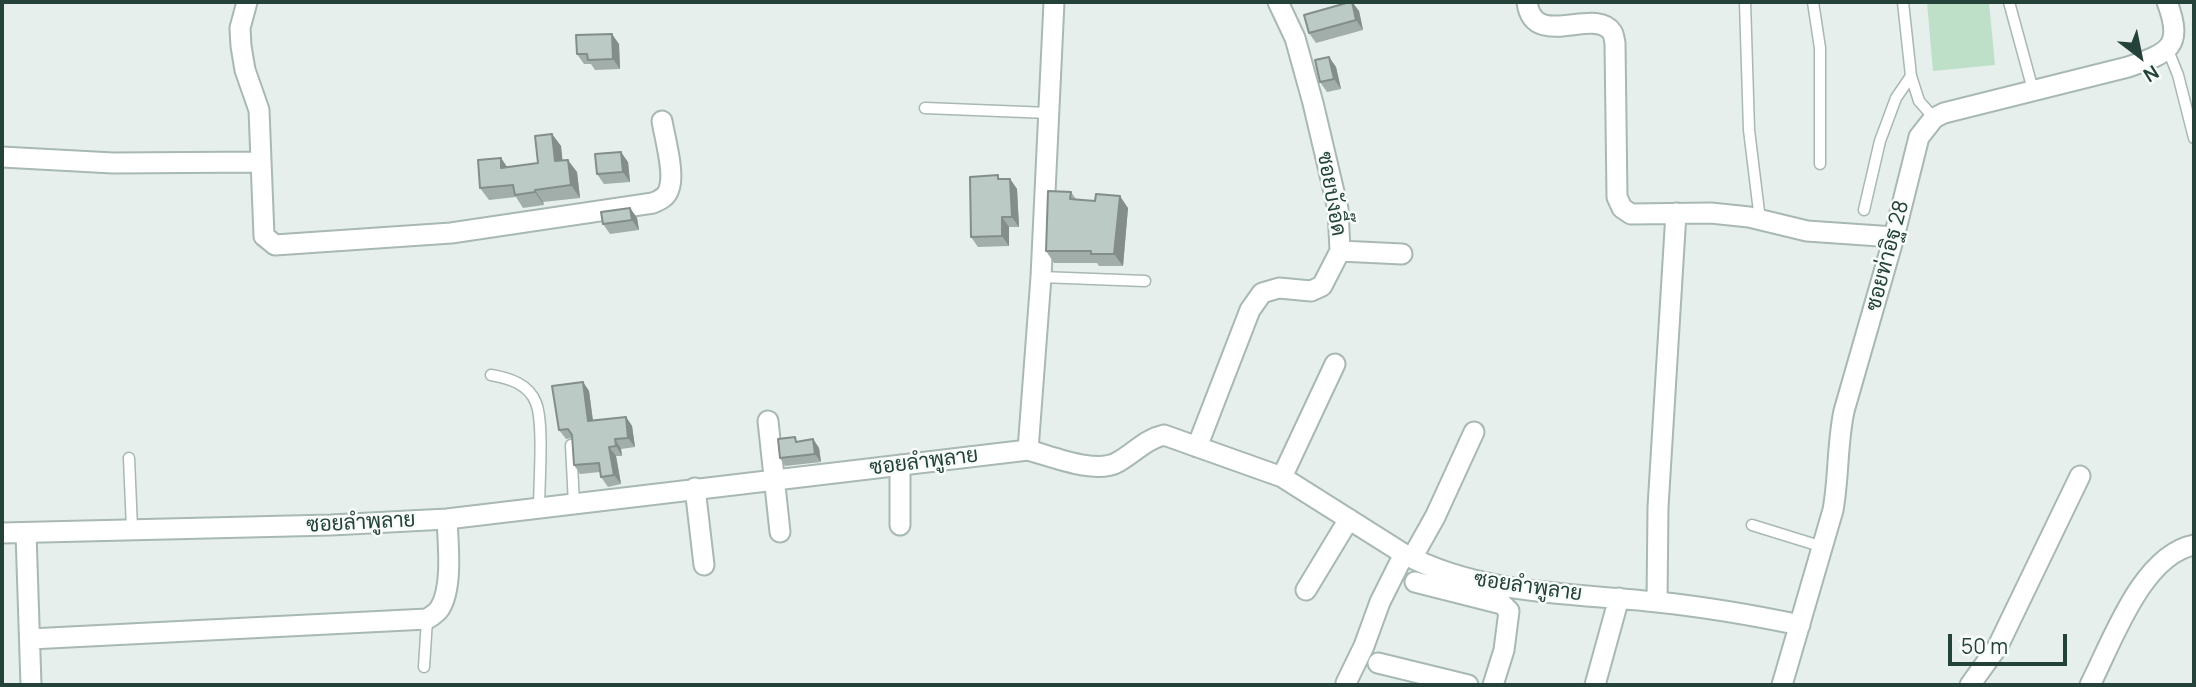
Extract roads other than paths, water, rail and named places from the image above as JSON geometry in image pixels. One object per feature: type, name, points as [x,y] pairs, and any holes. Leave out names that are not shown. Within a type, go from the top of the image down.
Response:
[{"type":"street","points":[[247,2],[240,28],[241,46],[244,70],[259,110],[264,236],[275,245],[451,233],[635,207],[662,199],[669,192],[671,179],[662,121]]},
{"type":"street","points":[[1027,450],[1041,277],[1054,2]]},
{"type":"street","name":"ซอยบังอี๊ด","points":[[1197,447],[1250,310],[1262,293],[1279,288],[1311,291],[1322,286],[1340,251],[1338,209],[1313,103],[1296,38],[1279,2]]},
{"type":"street","points":[[1527,2],[1534,21],[1544,25],[1602,24],[1612,31],[1615,43],[1617,197],[1622,208],[1631,214],[1711,213],[1760,219],[1807,231],[1894,237]]},
{"type":"street","points":[[1934,118],[1966,106],[2155,58],[2168,50],[2173,41],[2175,26],[2167,2]]},
{"type":"street","name":"ซอยท่าอิฐ 28","points":[[1782,685],[1837,490],[1839,432],[1844,411],[1894,237],[1919,137],[1934,118]]},
{"type":"street","points":[[2,158],[113,163],[260,162]]},
{"type":"street","points":[[1657,602],[1658,507],[1676,213]]},
{"type":"street","points":[[1340,251],[1402,254]]},
{"type":"street","points":[[1282,477],[1335,364]]},
{"type":"street","points":[[768,421],[780,532]]},
{"type":"street","points":[[1346,683],[1364,646],[1380,602],[1435,517],[1474,432]]},
{"type":"street","name":"ซอยลำพูลาย","points":[[2,533],[331,525],[447,519],[1027,450],[1089,467],[1103,467],[1115,464],[1153,437],[1164,435],[1282,477],[1408,556],[1483,584],[1720,609],[1800,625]]},
{"type":"street","points":[[900,465],[900,525]]},
{"type":"street","points":[[1970,685],[1998,646],[2080,476]]},
{"type":"street","points":[[695,488],[704,565]]},
{"type":"street","points":[[30,639],[427,619],[441,607],[445,593],[449,550],[447,519]]},
{"type":"street","points":[[1306,590],[1349,519]]},
{"type":"street","points":[[26,533],[32,685]]},
{"type":"street","points":[[2091,685],[2141,585],[2161,560],[2194,545]]},
{"type":"street","points":[[1415,582],[1502,604],[1509,611],[1504,650],[1493,685]]},
{"type":"street","points":[[1595,685],[1619,598]]},
{"type":"street","points":[[1378,663],[1468,685]]},
{"type":"lane","points":[[1745,2],[1749,130],[1760,219]]},
{"type":"lane","points":[[1813,2],[1820,48],[1820,164]]},
{"type":"lane","points":[[1903,2],[1911,76],[1919,102],[1934,118]]},
{"type":"lane","points":[[2009,2],[2033,90]]},
{"type":"lane","points":[[2168,50],[2178,75],[2194,138]]},
{"type":"lane","points":[[1864,210],[1880,141],[1896,98],[1911,76]]},
{"type":"lane","points":[[925,108],[1049,113]]},
{"type":"lane","points":[[1041,277],[1144,281]]},
{"type":"lane","points":[[491,375],[511,379],[521,385],[536,402],[539,418],[539,508]]},
{"type":"lane","points":[[571,445],[574,504]]},
{"type":"lane","points":[[129,458],[132,529]]},
{"type":"lane","points":[[1752,525],[1823,547]]},
{"type":"lane","points":[[424,667],[427,619]]}]
